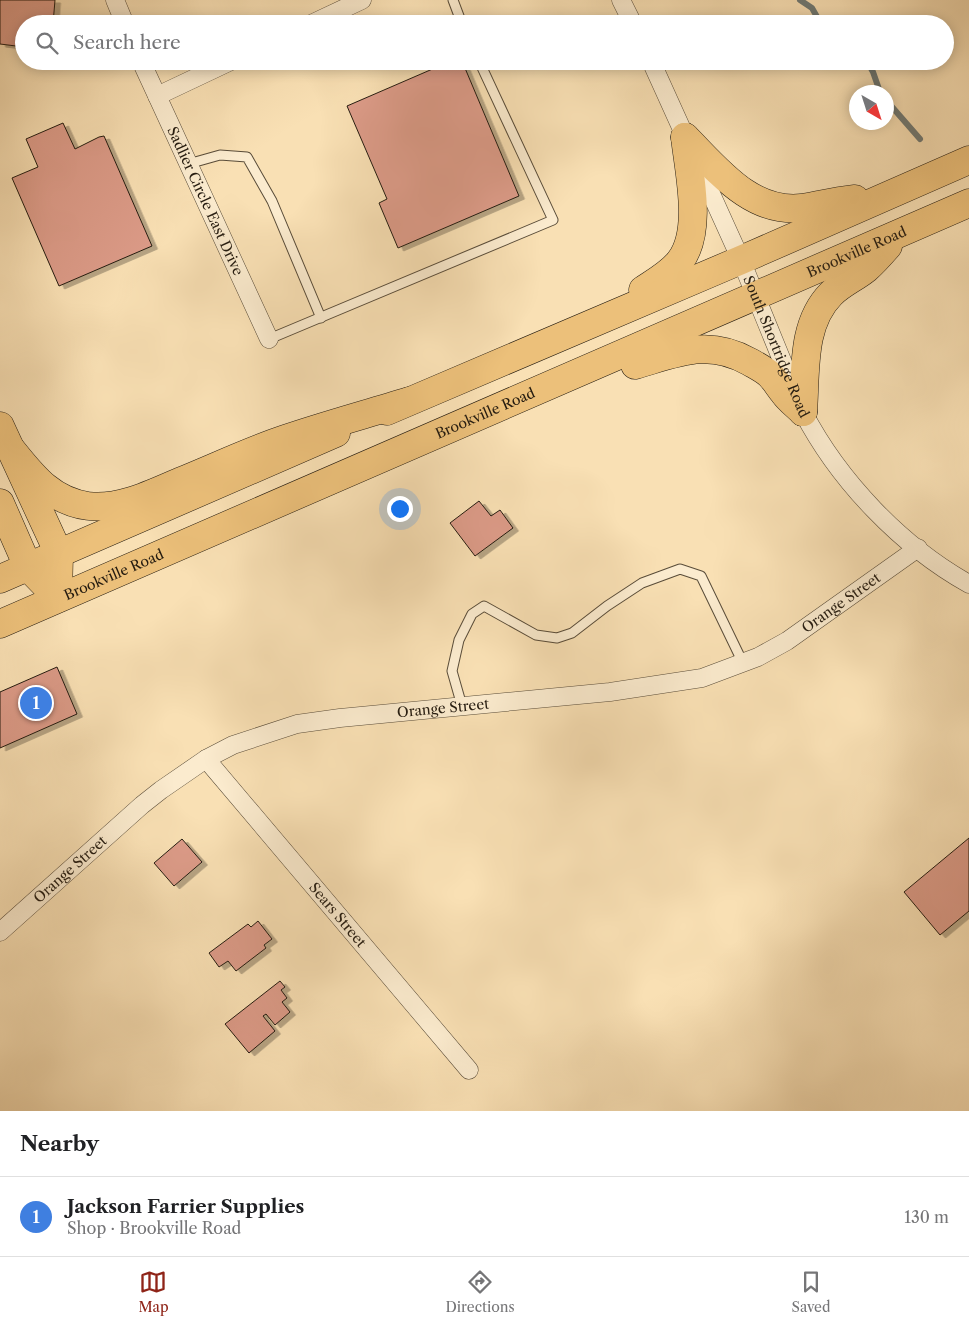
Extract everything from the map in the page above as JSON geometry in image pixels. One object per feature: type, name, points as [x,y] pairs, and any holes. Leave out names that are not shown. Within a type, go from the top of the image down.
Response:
[{"type":"main road","points":[[685,137],[732,183],[758,201],[801,208],[890,193]]},
{"type":"main road","points":[[601,319],[663,276],[679,262],[688,247],[693,215],[685,137]]},
{"type":"main road","points":[[0,579],[969,160]]},
{"type":"main road","name":"Brookville Road","points":[[0,624],[969,203]]},
{"type":"main road","points":[[804,412],[809,336],[819,310],[831,294],[846,281],[866,269],[899,235]]},
{"type":"main road","points":[[572,375],[636,365],[682,351],[707,349],[727,352],[740,356],[769,374],[785,395],[804,412]]},
{"type":"main road","points":[[5,437],[39,483],[53,493],[72,502],[89,506],[113,505],[141,498],[284,439],[409,401]]},
{"type":"main road","points":[[5,437],[59,554],[58,598]]},
{"type":"main road","points":[[0,503],[28,567],[58,598]]},
{"type":"street","points":[[115,0],[121,15]]},
{"type":"street","points":[[331,15],[362,0]]},
{"type":"street","points":[[621,0],[628,15]]},
{"type":"street","name":"Sadlier Circle East Drive","points":[[145,70],[269,339]]},
{"type":"street","points":[[157,96],[212,70]]},
{"type":"street","name":"South Shortridge Road","points":[[655,70],[741,260],[804,412],[815,434],[859,494],[932,561],[969,584]]},
{"type":"street","name":"Orange Street","points":[[0,932],[168,784],[206,759],[233,745],[297,724],[340,718],[610,692],[702,678],[743,663],[787,641],[918,548]]},
{"type":"street","name":"Sears Street","points":[[206,759],[468,1070]]},
{"type":"lane","points":[[453,0],[459,15]]},
{"type":"lane","points":[[269,339],[553,220],[483,70]]},
{"type":"lane","points":[[188,164],[220,155],[247,157],[272,201],[320,318]]},
{"type":"lane","points":[[462,706],[452,671],[459,640],[472,614],[484,606],[536,635],[557,638],[572,633],[607,606],[642,583],[680,568],[701,576],[743,663]]},
{"type":"building","points":[[0,0],[55,0],[54,15],[15,15],[15,46],[0,44]]},
{"type":"building","points":[[430,70],[466,70],[519,196],[398,248],[379,203],[387,199],[347,106]]},
{"type":"building","points":[[63,123],[75,149],[104,136],[152,246],[59,286],[12,178],[38,167],[26,139]]},
{"type":"building","points":[[479,501],[491,516],[500,510],[513,528],[475,556],[450,523]]},
{"type":"building","points":[[57,667],[77,714],[0,748],[0,692]]},
{"type":"building","points":[[969,838],[969,911],[940,935],[904,892]]},
{"type":"building","points":[[182,839],[202,862],[174,886],[154,863]]},
{"type":"building","points":[[258,921],[272,939],[264,945],[266,948],[236,971],[228,961],[219,967],[209,953],[248,924],[251,927]]},
{"type":"building","points":[[280,981],[285,987],[281,990],[287,998],[282,1002],[290,1012],[275,1025],[266,1014],[263,1016],[275,1031],[249,1053],[225,1024]]},
{"type":"waterway","points":[[800,0],[812,8],[816,15]]},
{"type":"waterway","points":[[872,70],[878,85]]},
{"type":"waterway","points":[[894,109],[920,139]]},
{"type":"place","name":"Jackson Farrier Supplies","points":[[36,703]]}]
